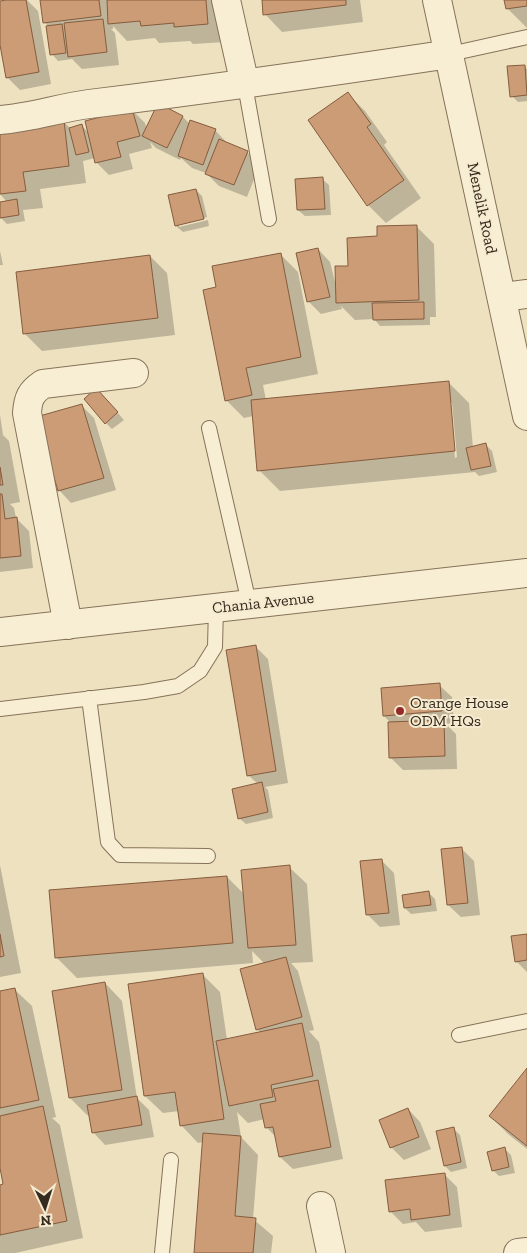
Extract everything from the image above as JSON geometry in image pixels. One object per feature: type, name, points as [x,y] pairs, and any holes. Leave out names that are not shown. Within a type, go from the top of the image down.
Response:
[{"type":"street","points":[[226,0],[245,85]]},
{"type":"street","name":"Menelik Road","points":[[437,0],[515,296],[527,416]]},
{"type":"street","points":[[0,120],[19,119],[82,105],[245,85],[450,54]]},
{"type":"street","points":[[68,625],[27,413],[28,400],[33,390],[43,384],[134,373]]},
{"type":"street","name":"Chania Avenue","points":[[0,632],[527,573]]},
{"type":"street","points":[[322,1206],[331,1253]]},
{"type":"street","points":[[518,1253],[527,1252]]},
{"type":"lane","points":[[450,54],[527,37]]},
{"type":"lane","points":[[245,85],[269,219]]},
{"type":"lane","points":[[209,428],[249,603]]},
{"type":"lane","points":[[0,709],[144,692],[178,686],[200,671],[215,647],[216,607]]},
{"type":"lane","points":[[88,698],[108,842],[120,854],[208,856]]},
{"type":"lane","points":[[459,1035],[527,1021]]},
{"type":"lane","points":[[162,1253],[171,1160]]},
{"type":"building","points":[[26,0],[39,72],[6,78],[0,45],[0,1]]},
{"type":"building","points":[[40,0],[99,0],[101,16],[43,23]]},
{"type":"building","points":[[107,0],[206,0],[208,24],[174,27],[174,23],[141,26],[140,21],[108,24]]},
{"type":"building","points":[[262,0],[346,0],[346,5],[263,15]]},
{"type":"building","points":[[504,0],[527,0],[527,6],[506,9]]},
{"type":"building","points":[[103,19],[107,52],[68,57],[64,23]]},
{"type":"building","points":[[62,24],[66,53],[50,55],[46,26]]},
{"type":"building","points":[[525,65],[527,95],[510,97],[507,66]]},
{"type":"building","points":[[348,92],[371,124],[367,127],[404,180],[367,206],[308,120]]},
{"type":"building","points":[[158,103],[183,116],[167,148],[142,136]]},
{"type":"building","points":[[132,109],[140,136],[117,142],[121,157],[95,163],[85,121]]},
{"type":"building","points":[[64,120],[69,166],[23,172],[26,191],[0,194],[0,128]]},
{"type":"building","points":[[190,120],[216,129],[203,165],[178,156]]},
{"type":"building","points":[[82,124],[89,152],[76,155],[69,128]]},
{"type":"building","points":[[219,139],[248,151],[234,185],[205,174]]},
{"type":"building","points":[[323,177],[325,209],[297,210],[295,179]]},
{"type":"building","points":[[196,189],[204,219],[175,226],[168,195]]},
{"type":"building","points":[[17,199],[19,215],[0,218],[0,202]]},
{"type":"building","points":[[417,225],[419,300],[336,303],[335,266],[348,266],[347,238],[377,236],[377,226]]},
{"type":"building","points":[[318,248],[330,297],[307,302],[296,253]]},
{"type":"building","points":[[281,253],[301,357],[246,368],[252,395],[225,401],[203,290],[216,287],[212,266]]},
{"type":"building","points":[[150,255],[158,318],[23,334],[16,272]]},
{"type":"building","points":[[424,302],[424,319],[373,320],[372,303]]},
{"type":"building","points":[[449,381],[455,451],[257,471],[251,400]]},
{"type":"building","points":[[96,388],[118,412],[105,424],[84,399]]},
{"type":"building","points":[[82,404],[104,478],[58,491],[36,417]]},
{"type":"building","points":[[486,443],[491,466],[471,470],[466,448]]},
{"type":"building","points":[[0,467],[3,485],[0,485]]},
{"type":"building","points":[[0,494],[2,494],[5,519],[17,517],[21,556],[0,558]]},
{"type":"building","points":[[256,645],[276,771],[247,776],[226,650]]},
{"type":"building","points":[[440,683],[442,711],[383,716],[381,688]]},
{"type":"building","points":[[444,720],[445,756],[389,758],[388,722]]},
{"type":"building","points":[[262,782],[268,812],[238,819],[232,789]]},
{"type":"building","points":[[462,847],[468,903],[447,905],[441,849]]},
{"type":"building","points":[[382,859],[389,913],[366,915],[360,861]]},
{"type":"building","points":[[290,865],[296,945],[248,948],[241,870]]},
{"type":"building","points":[[227,876],[233,943],[55,958],[49,890]]},
{"type":"building","points":[[429,891],[431,905],[404,908],[402,895]]},
{"type":"building","points":[[0,934],[4,956],[0,957]]},
{"type":"building","points":[[527,934],[527,960],[515,962],[511,936]]},
{"type":"building","points":[[286,957],[302,1017],[256,1030],[240,969]]},
{"type":"building","points":[[203,973],[224,1119],[180,1126],[175,1092],[144,1096],[128,984]]},
{"type":"building","points":[[105,982],[122,1090],[69,1098],[52,991]]},
{"type":"building","points":[[15,988],[39,1100],[0,1108],[0,991]]},
{"type":"building","points":[[302,1023],[313,1076],[271,1085],[273,1097],[229,1106],[216,1041]]},
{"type":"building","points":[[527,1068],[527,1146],[489,1116]]},
{"type":"building","points":[[318,1080],[331,1147],[279,1157],[273,1127],[265,1128],[260,1104],[276,1101],[273,1089]]},
{"type":"building","points":[[137,1096],[142,1125],[92,1133],[87,1105]]},
{"type":"building","points":[[43,1106],[67,1221],[0,1235],[0,1185],[3,1184],[0,1168],[0,1116]]},
{"type":"building","points":[[408,1108],[419,1137],[390,1148],[379,1120]]},
{"type":"building","points":[[454,1127],[461,1162],[444,1166],[436,1131]]},
{"type":"building","points":[[203,1133],[241,1136],[235,1216],[256,1218],[253,1253],[194,1253]]},
{"type":"building","points":[[505,1147],[509,1167],[492,1171],[487,1152]]},
{"type":"building","points":[[445,1173],[450,1215],[411,1220],[410,1209],[389,1212],[385,1180]]},
{"type":"place","name":"Orange House ODM HQs","points":[[400,711]]}]
